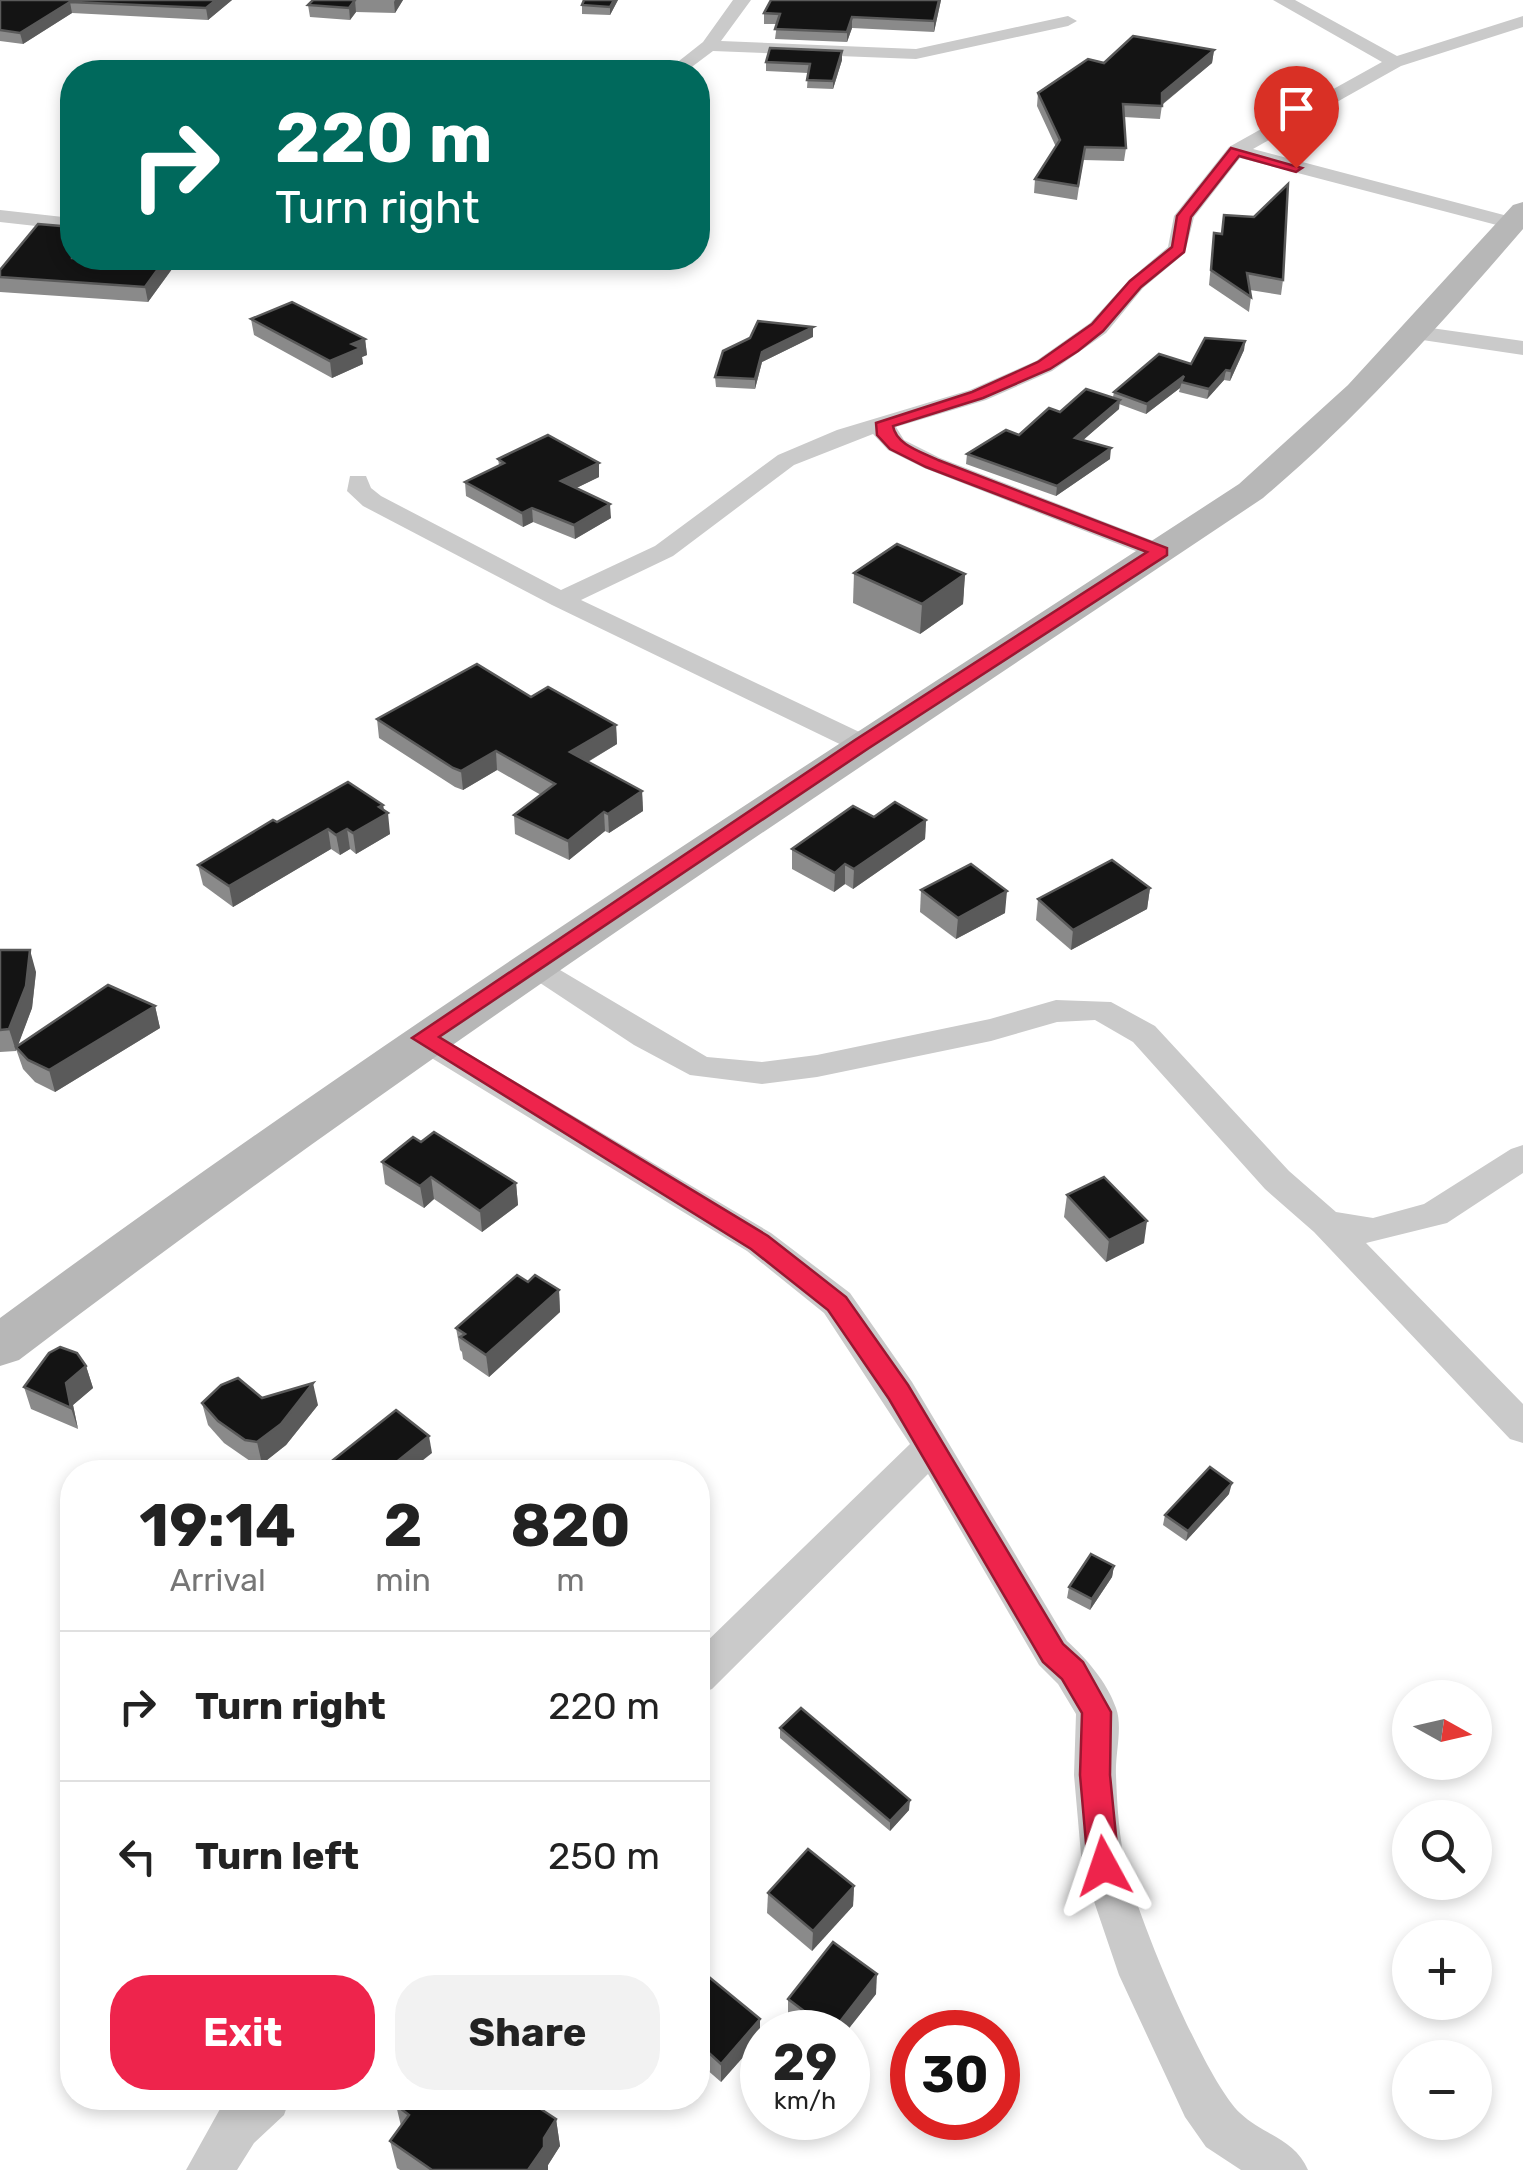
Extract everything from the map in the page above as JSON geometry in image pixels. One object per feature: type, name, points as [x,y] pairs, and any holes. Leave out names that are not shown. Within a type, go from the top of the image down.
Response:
[{"type":"street","points":[[691,60],[710,46],[742,0]]},
{"type":"street","points":[[1282,0],[1395,62]]},
{"type":"street","points":[[710,46],[916,54],[1068,21]]},
{"type":"street","points":[[561,600],[664,551],[786,460],[884,423],[978,395],[1044,366],[1098,328],[1136,284],[1178,249],[1184,216],[1236,151],[1395,62],[1523,21]]},
{"type":"street","points":[[0,1346],[423,1038],[862,744],[1251,491],[1308,446],[1520,216],[1236,151]]},
{"type":"street","points":[[0,216],[60,223]]},
{"type":"street","points":[[1417,332],[1523,348]]},
{"type":"street","points":[[884,423],[885,435],[896,445],[932,463],[1160,552]]},
{"type":"street","points":[[358,481],[360,492],[372,502],[561,600],[862,744]]},
{"type":"street","points":[[533,964],[645,1037],[701,1067],[762,1073],[817,1066],[991,1030],[1056,1010],[1100,1009],[1144,1034],[1276,1180],[1326,1222],[1523,1428]]},
{"type":"street","points":[[423,1038],[759,1242],[837,1303],[932,1448],[1053,1653],[1072,1670],[1096,1712],[1095,1775],[1104,1866],[1142,1975],[1202,2100],[1224,2130],[1284,2170]]},
{"type":"street","points":[[1326,1222],[1373,1231],[1435,1214],[1523,1157]]},
{"type":"street","points":[[710,1664],[932,1448]]},
{"type":"street","points":[[210,2170],[237,2126],[254,2110]]},
{"type":"building","points":[[0,0],[216,0],[206,8],[70,2],[20,33],[0,30]]},
{"type":"building","points":[[313,0],[355,0],[349,8],[308,5]]},
{"type":"building","points":[[584,0],[614,0],[610,7],[582,5]]},
{"type":"building","points":[[771,0],[939,0],[934,21],[852,17],[847,32],[775,29],[780,14],[764,13]]},
{"type":"building","points":[[1133,36],[1214,50],[1162,93],[1162,106],[1123,104],[1126,148],[1085,147],[1078,186],[1035,179],[1060,140],[1038,93],[1088,59],[1104,63]]},
{"type":"building","points":[[770,48],[842,51],[833,81],[807,80],[810,64],[766,62]]},
{"type":"building","points":[[1288,184],[1283,280],[1247,273],[1251,297],[1211,270],[1214,233],[1222,234],[1224,215],[1254,217]]},
{"type":"building","points":[[38,224],[60,226],[60,270],[157,270],[145,287],[0,277],[0,270]]},
{"type":"building","points":[[292,302],[365,339],[352,344],[361,348],[330,361],[251,319]]},
{"type":"building","points":[[758,321],[813,327],[762,352],[755,379],[715,377],[723,351],[750,338]]},
{"type":"building","points":[[1205,338],[1245,341],[1231,371],[1226,370],[1209,389],[1181,382],[1184,376],[1147,404],[1114,392],[1159,354],[1191,364]]},
{"type":"building","points":[[1086,389],[1120,400],[1075,438],[1111,448],[1057,486],[967,454],[1006,430],[1019,435],[1049,408],[1060,412]]},
{"type":"building","points":[[548,435],[599,463],[561,481],[610,504],[574,525],[532,508],[522,513],[465,482],[504,463],[498,459]]},
{"type":"building","points":[[897,544],[965,574],[922,604],[854,573]]},
{"type":"building","points":[[477,664],[531,697],[548,687],[616,725],[570,752],[642,791],[608,814],[604,812],[568,841],[514,815],[555,784],[496,751],[461,771],[377,719]]},
{"type":"building","points":[[348,782],[383,805],[379,807],[388,813],[353,833],[347,829],[336,835],[328,829],[229,886],[198,865],[273,820],[277,822]]},
{"type":"building","points":[[895,802],[926,820],[854,869],[845,864],[835,873],[792,849],[853,806],[874,817]]},
{"type":"building","points":[[1112,860],[1150,888],[1073,930],[1038,899]]},
{"type":"building","points":[[971,864],[1007,891],[958,918],[921,890]]},
{"type":"building","points":[[0,950],[30,950],[26,986],[9,1029],[0,1030]]},
{"type":"building","points":[[108,985],[155,1006],[49,1070],[28,1060],[16,1047]]},
{"type":"building","points":[[434,1132],[516,1183],[480,1211],[431,1177],[420,1186],[382,1162],[413,1137],[421,1142]]},
{"type":"building","points":[[1104,1177],[1147,1221],[1109,1240],[1067,1195]]},
{"type":"building","points":[[517,1275],[528,1282],[535,1275],[559,1290],[486,1355],[460,1337],[465,1334],[456,1328]]},
{"type":"building","points":[[60,1347],[77,1353],[86,1366],[66,1383],[71,1408],[24,1387],[49,1353]]},
{"type":"building","points":[[238,1378],[262,1398],[313,1383],[281,1424],[257,1442],[245,1440],[218,1421],[202,1403],[221,1385]]},
{"type":"building","points":[[396,1410],[429,1436],[399,1460],[333,1460]]},
{"type":"building","points":[[1210,1467],[1232,1483],[1188,1531],[1165,1515]]},
{"type":"building","points":[[1091,1554],[1114,1566],[1092,1599],[1069,1587]]},
{"type":"building","points":[[801,1708],[910,1800],[890,1821],[780,1728]]},
{"type":"building","points":[[808,1849],[854,1886],[813,1931],[768,1893]]},
{"type":"building","points":[[833,1942],[877,1974],[849,2010],[803,2010],[788,1999]]},
{"type":"building","points":[[710,1978],[749,2010],[740,2010],[740,2042],[721,2064],[710,2054]]},
{"type":"building","points":[[402,2110],[542,2110],[556,2119],[528,2170],[432,2170],[390,2141],[409,2115]]},
{"type":"route","points":[[1104,1866],[1095,1775],[1096,1712],[1072,1670],[1053,1653],[898,1392],[837,1303],[759,1242],[423,1038],[862,744],[1160,552],[932,463],[896,445],[885,435],[884,423],[978,395],[1044,366],[1073,348],[1098,328],[1136,284],[1178,249],[1183,240],[1184,216],[1236,151],[1296,168]]}]
